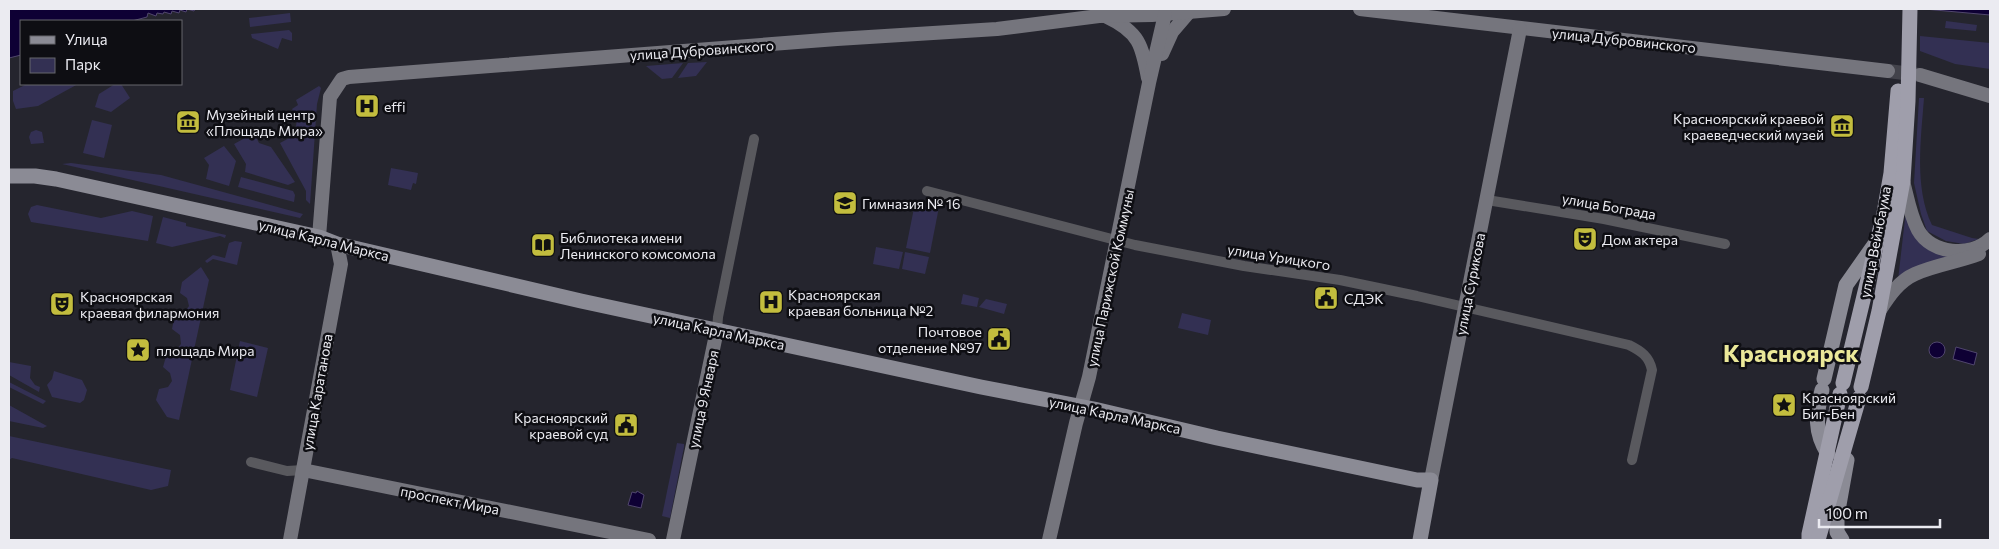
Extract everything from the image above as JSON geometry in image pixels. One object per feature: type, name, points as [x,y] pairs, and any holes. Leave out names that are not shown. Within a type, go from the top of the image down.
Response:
[{"type":"highway","points":[[1903,9],[1903,101]]},
{"type":"highway","points":[[1903,101],[1910,9]]},
{"type":"highway","name":"улица Вейнбаума","points":[[1818,540],[1852,425],[1879,311],[1903,181],[1903,101]]},
{"type":"highway","name":"улица Вейнбаума","points":[[1809,540],[1841,389],[1877,241],[1903,101]]},
{"type":"main road","name":"улица Дубровинского","points":[[319,238],[330,97],[342,79],[349,76],[837,39],[997,29],[1104,16],[1165,14],[1224,9]]},
{"type":"main road","name":"улица Дубровинского","points":[[1360,9],[1888,71]]},
{"type":"main road","points":[[1149,83],[1172,32],[1190,11]]},
{"type":"main road","name":"улица Парижской Коммуны","points":[[1049,540],[1080,406],[1089,377],[1149,83],[1165,14]]},
{"type":"main road","points":[[1104,16],[1120,23],[1136,38],[1143,49],[1149,83]]},
{"type":"main road","name":"улица Сурикова","points":[[1420,540],[1430,480],[1520,29]]},
{"type":"main road","points":[[1920,76],[1990,96]]},
{"type":"main road","points":[[1962,87],[1990,103]]},
{"type":"main road","name":"улица Карла Маркса","points":[[9,176],[35,176],[56,179],[319,238],[337,244],[581,301],[981,387],[1080,406],[1217,438],[1408,478],[1430,480]]},
{"type":"main road","points":[[1903,181],[1918,230],[1925,238],[1948,250],[1961,251],[1975,248],[1990,239]]},
{"type":"main road","points":[[1828,454],[1822,444],[1816,414],[1846,285],[1877,241]]},
{"type":"main road","name":"улица Каратанова","points":[[290,540],[340,264],[337,244]]},
{"type":"main road","points":[[1879,311],[1898,286],[1914,274],[1959,262],[1990,249]]},
{"type":"main road","name":"улица 9 Января","points":[[672,540],[717,330]]},
{"type":"main road","points":[[1842,540],[1837,532],[1837,516],[1852,425]]},
{"type":"main road","name":"проспект Мира","points":[[303,470],[649,540]]},
{"type":"street","name":"улица 9 Января","points":[[717,330],[754,139]]},
{"type":"street","name":"улица Урицкого","points":[[927,191],[1117,240],[1197,257],[1340,280],[1466,306],[1482,312],[1629,345],[1646,356],[1650,361],[1652,370],[1632,460]]},
{"type":"street","name":"улица Бограда","points":[[1487,200],[1604,219],[1725,244]]},
{"type":"street","name":"проспект Мира","points":[[251,462],[287,471],[303,470]]},
{"type":"green space","points":[[290,13],[291,22],[250,27],[249,18]]},
{"type":"green space","points":[[1946,21],[1977,25],[1976,31],[1945,28]]},
{"type":"green space","points":[[289,30],[292,33],[292,41],[282,38],[278,49],[252,38],[251,34]]},
{"type":"green space","points":[[1920,36],[1990,43],[1990,69],[1955,64],[1920,51]]},
{"type":"green space","points":[[707,62],[696,76],[678,78],[688,63]]},
{"type":"green space","points":[[683,63],[672,78],[662,79],[646,66]]},
{"type":"green space","points":[[25,85],[76,85],[38,106],[16,109],[13,101],[13,91]]},
{"type":"green space","points":[[113,85],[122,85],[130,98],[111,112],[95,107],[99,94]]},
{"type":"green space","points":[[319,86],[321,88],[317,104],[310,204],[306,200],[306,191],[280,143],[295,135],[297,118],[292,109],[298,105],[296,100]]},
{"type":"green space","points":[[1919,98],[1924,98],[1920,146],[1921,179],[1926,210],[1932,225],[1979,239],[1964,244],[1946,241],[1927,231],[1914,183]]},
{"type":"green space","points":[[92,120],[112,125],[104,158],[83,153]]},
{"type":"green space","points":[[36,130],[42,132],[44,143],[31,144],[29,137],[31,132]]},
{"type":"green space","points":[[254,133],[259,143],[271,147],[295,182],[288,185],[245,172],[246,164],[234,144]]},
{"type":"green space","points":[[224,146],[236,161],[229,186],[206,179],[209,165],[204,158]]},
{"type":"green space","points":[[71,163],[161,175],[303,214],[300,218],[62,164]]},
{"type":"green space","points":[[391,168],[418,173],[416,184],[413,183],[411,190],[388,185]]},
{"type":"green space","points":[[241,177],[293,191],[295,195],[294,202],[238,187]]},
{"type":"green space","points":[[915,203],[939,207],[930,253],[906,248]]},
{"type":"green space","points":[[37,205],[101,218],[132,211],[153,216],[148,241],[31,222],[28,214],[31,207]]},
{"type":"green space","points":[[1906,210],[1913,225],[1953,255],[1898,280]]},
{"type":"green space","points":[[163,217],[186,223],[186,226],[226,235],[225,238],[220,236],[172,247],[156,243]]},
{"type":"green space","points":[[235,241],[242,242],[237,265],[213,259],[207,263],[205,261],[213,255],[225,258],[229,243]]},
{"type":"green space","points":[[876,247],[903,252],[899,269],[873,264]]},
{"type":"green space","points":[[905,252],[929,257],[925,274],[902,269]]},
{"type":"green space","points":[[201,267],[209,280],[179,420],[167,417],[156,400],[159,389],[168,387],[172,381],[170,373],[163,367],[167,353],[175,352],[181,344],[180,335],[172,329],[175,314],[184,313],[189,306],[187,298],[180,293],[182,282]]},
{"type":"green space","points":[[963,294],[979,298],[977,307],[961,304]]},
{"type":"green space","points":[[986,299],[1007,304],[1004,314],[979,307]]},
{"type":"green space","points":[[1182,313],[1211,320],[1208,335],[1178,328]]},
{"type":"green space","points":[[240,341],[268,348],[257,397],[230,390]]},
{"type":"green space","points":[[9,362],[31,366],[30,378],[35,385],[40,387],[39,392],[9,375]]},
{"type":"green space","points":[[54,371],[82,380],[87,390],[84,400],[80,403],[52,397],[47,385],[52,379]]},
{"type":"green space","points":[[9,382],[46,401],[43,404],[9,387]]},
{"type":"green space","points":[[9,405],[47,426],[43,428],[9,421]]},
{"type":"green space","points":[[9,436],[171,470],[168,486],[151,490],[12,458],[9,460]]},
{"type":"green space","points":[[677,443],[684,444],[684,447],[670,518],[662,516]]},
{"type":"shaded area","points":[[9,9],[187,9],[186,12],[180,10],[179,13],[172,11],[171,14],[157,13],[156,16],[148,13],[147,17],[136,20],[20,20],[20,55],[9,58]]},
{"type":"shaded area","points":[[1924,9],[1990,9],[1990,15]]},
{"type":"shaded area","points":[[1934,342],[1940,342],[1945,347],[1943,356],[1934,358],[1929,353],[1929,347]]},
{"type":"shaded area","points":[[1956,347],[1977,353],[1974,365],[1953,359]]},
{"type":"shaded area","points":[[637,491],[644,495],[641,508],[628,505],[632,492],[636,493]]},
{"type":"tunnel","points":[[1888,71],[1919,75]]},
{"type":"place","name":"effi","points":[[367,106]]},
{"type":"place","name":"Музейный центр «Площадь Мира»","points":[[188,122]]},
{"type":"place","name":"Красноярский краевой краеведческий музей","points":[[1842,126]]},
{"type":"place","name":"Гимназия № 16","points":[[845,203]]},
{"type":"place","name":"Дом актера","points":[[1585,239]]},
{"type":"place","name":"Библиотека имени Ленинского комсомола","points":[[543,245]]},
{"type":"place","name":"СДЭК","points":[[1326,298]]},
{"type":"place","name":"Красноярская краевая больница №2","points":[[771,302]]},
{"type":"place","name":"Красноярская краевая филармония","points":[[62,304]]},
{"type":"place","name":"Почтовое отделение №97","points":[[999,339]]},
{"type":"place","name":"площадь Мира","points":[[138,350]]},
{"type":"place","name":"Красноярский Биг-Бен","points":[[1784,405]]},
{"type":"place","name":"Красноярский краевой суд","points":[[626,425]]},
{"type":"district","name":"Красноярск","points":[[1791,352]]}]
